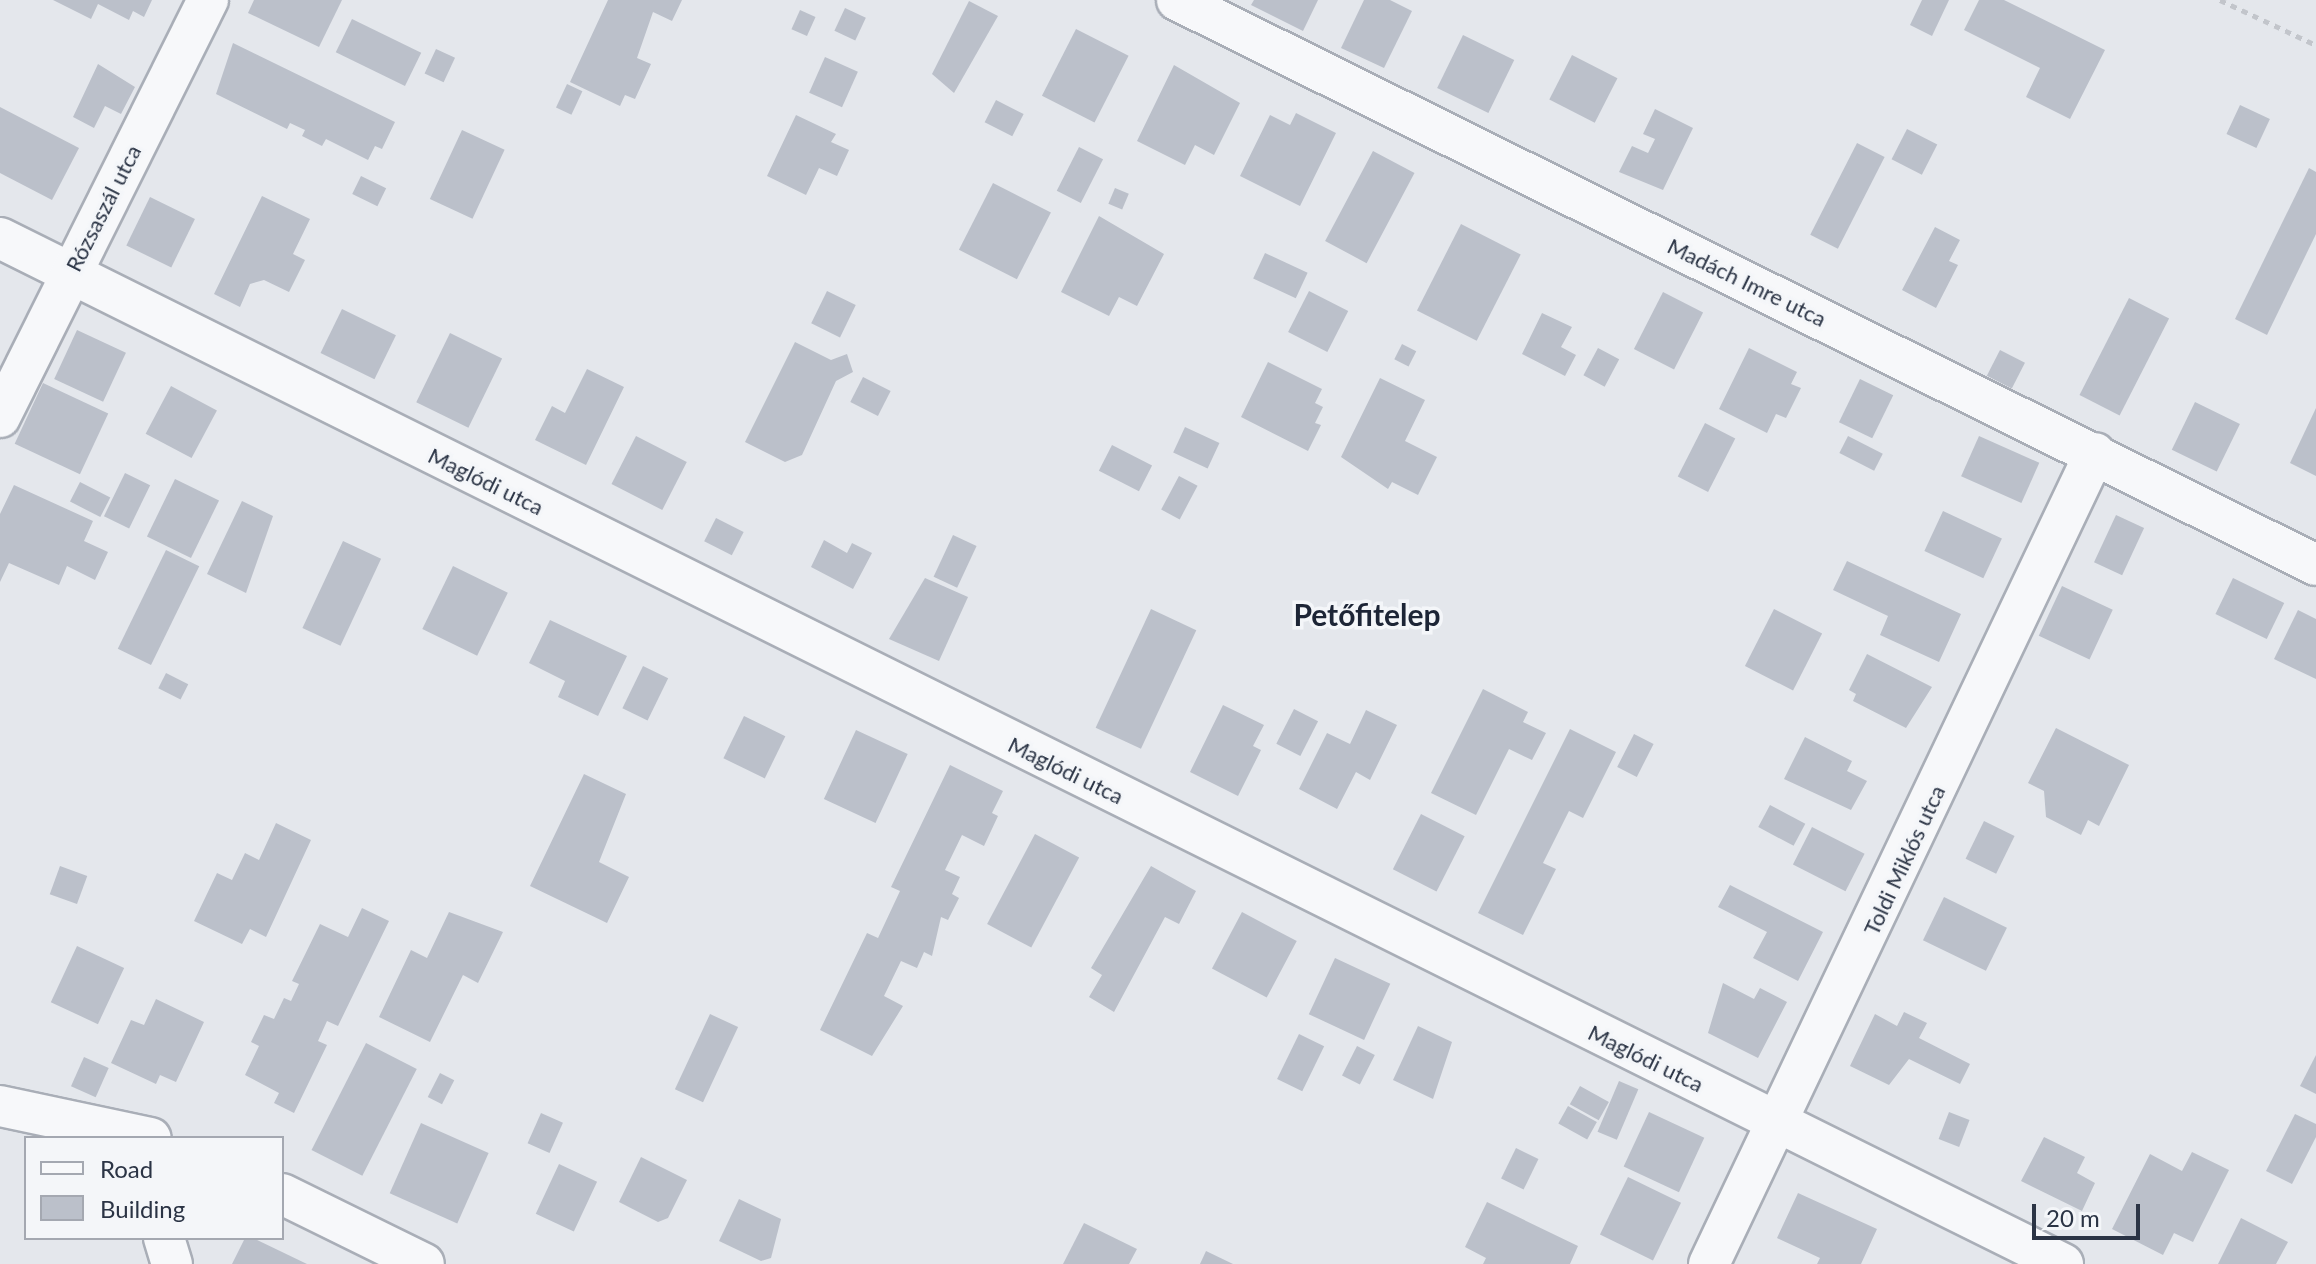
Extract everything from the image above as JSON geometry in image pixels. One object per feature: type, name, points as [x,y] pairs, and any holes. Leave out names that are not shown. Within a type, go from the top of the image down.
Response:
[{"type":"street","name":"Rózsaszál utca","points":[[0,417],[208,0]]},
{"type":"street","name":"Madách Imre utca","points":[[1177,0],[2316,565]]},
{"type":"street","name":"Maglódi utca","points":[[0,238],[2063,1264]]},
{"type":"street","name":"Toldi Miklós utca","points":[[1709,1264],[1779,1124],[2095,453]]},
{"type":"street","points":[[0,1106],[139,1136]]},
{"type":"street","points":[[284,1195],[424,1264]]},
{"type":"street","points":[[165,1240],[172,1264]]},
{"type":"path","points":[[2220,0],[2316,45]]},
{"type":"building","points":[[53,0],[152,0],[144,17],[133,11],[129,20],[98,4],[91,19]]},
{"type":"building","points":[[254,0],[342,0],[319,47],[248,13]]},
{"type":"building","points":[[608,0],[682,0],[672,21],[653,12],[637,58],[651,64],[635,99],[625,95],[620,106],[570,82]]},
{"type":"building","points":[[1254,0],[1318,0],[1303,31],[1251,5]]},
{"type":"building","points":[[1364,0],[1390,0],[1412,11],[1384,68],[1341,48]]},
{"type":"building","points":[[1922,0],[1949,0],[1932,36],[1910,25]]},
{"type":"building","points":[[1979,0],[2004,0],[2105,50],[2070,119],[2026,97],[2040,68],[1964,30]]},
{"type":"building","points":[[969,1],[998,16],[954,93],[932,74]]},
{"type":"building","points":[[845,8],[866,18],[855,40],[834,31]]},
{"type":"building","points":[[800,10],[816,17],[807,36],[791,29]]},
{"type":"building","points":[[352,19],[421,53],[405,86],[336,52]]},
{"type":"building","points":[[1076,29],[1129,56],[1095,123],[1042,96]]},
{"type":"building","points":[[1463,35],[1514,60],[1488,113],[1437,88]]},
{"type":"building","points":[[233,43],[395,122],[382,149],[375,146],[368,160],[326,139],[322,146],[302,136],[305,130],[290,123],[287,129],[216,94]]},
{"type":"building","points":[[436,49],[455,58],[444,82],[425,73]]},
{"type":"building","points":[[1572,55],[1617,78],[1595,123],[1549,100]]},
{"type":"building","points":[[825,57],[858,72],[842,107],[809,93]]},
{"type":"building","points":[[98,64],[135,87],[121,114],[105,106],[94,128],[73,117]]},
{"type":"building","points":[[1174,65],[1240,103],[1214,155],[1195,145],[1185,165],[1137,141]]},
{"type":"building","points":[[567,84],[582,91],[571,115],[556,108]]},
{"type":"building","points":[[996,100],[1024,114],[1012,136],[985,122]]},
{"type":"building","points":[[2240,105],[2270,119],[2256,148],[2226,134]]},
{"type":"building","points":[[0,107],[79,148],[52,200],[0,173]]},
{"type":"building","points":[[1655,109],[1693,128],[1663,190],[1619,172],[1632,146],[1648,153],[1655,139],[1643,134]]},
{"type":"building","points":[[1296,113],[1336,133],[1300,206],[1240,176],[1270,115],[1290,125]]},
{"type":"building","points":[[796,115],[836,134],[831,142],[849,150],[837,176],[819,168],[806,195],[767,176]]},
{"type":"building","points":[[1907,129],[1937,144],[1922,175],[1892,159]]},
{"type":"building","points":[[462,130],[505,150],[472,219],[430,199]]},
{"type":"building","points":[[1857,143],[1885,157],[1838,249],[1810,235]]},
{"type":"building","points":[[1079,147],[1103,159],[1081,203],[1057,191]]},
{"type":"building","points":[[1373,151],[1414,173],[1367,263],[1325,241]]},
{"type":"building","points":[[2309,168],[2316,172],[2316,234],[2267,335],[2235,319]]},
{"type":"building","points":[[361,176],[386,188],[377,206],[352,194]]},
{"type":"building","points":[[993,183],[1051,213],[1017,279],[959,250]]},
{"type":"building","points":[[1115,188],[1129,194],[1122,210],[1108,204]]},
{"type":"building","points":[[262,196],[310,219],[293,254],[305,260],[289,292],[264,280],[250,284],[240,307],[214,294]]},
{"type":"building","points":[[150,197],[195,219],[171,267],[126,246]]},
{"type":"building","points":[[1099,216],[1164,254],[1137,306],[1119,297],[1109,316],[1061,292]]},
{"type":"building","points":[[1461,224],[1521,254],[1477,341],[1417,310]]},
{"type":"building","points":[[1935,227],[1960,240],[1949,261],[1958,265],[1936,308],[1902,290]]},
{"type":"building","points":[[1265,253],[1308,273],[1296,298],[1253,278]]},
{"type":"building","points":[[827,291],[856,305],[840,337],[811,323]]},
{"type":"building","points":[[1309,291],[1348,311],[1327,352],[1288,332]]},
{"type":"building","points":[[1663,292],[1703,312],[1674,369],[1634,349]]},
{"type":"building","points":[[2129,298],[2169,318],[2120,416],[2080,395]]},
{"type":"building","points":[[342,309],[396,335],[374,379],[321,353]]},
{"type":"building","points":[[1542,313],[1572,327],[1561,347],[1576,355],[1565,376],[1522,354]]},
{"type":"building","points":[[77,330],[126,353],[103,402],[54,379]]},
{"type":"building","points":[[450,333],[502,358],[468,428],[416,402]]},
{"type":"building","points":[[795,342],[831,360],[847,354],[853,372],[836,381],[802,455],[785,462],[745,442]]},
{"type":"building","points":[[1402,344],[1416,351],[1409,366],[1394,359]]},
{"type":"building","points":[[1598,348],[1619,359],[1605,387],[1583,375]]},
{"type":"building","points":[[1749,348],[1797,372],[1791,384],[1801,388],[1786,418],[1776,414],[1767,433],[1719,409]]},
{"type":"building","points":[[2000,350],[2025,363],[2012,389],[1987,376]]},
{"type":"building","points":[[1268,362],[1322,389],[1315,403],[1323,407],[1315,423],[1321,425],[1308,451],[1241,417]]},
{"type":"building","points":[[587,369],[624,387],[586,465],[535,440],[552,406],[565,413]]},
{"type":"building","points":[[863,377],[891,391],[878,416],[850,402]]},
{"type":"building","points":[[1380,378],[1425,400],[1405,441],[1437,457],[1418,495],[1392,482],[1388,489],[1341,457]]},
{"type":"building","points":[[1860,379],[1893,395],[1872,438],[1839,422]]},
{"type":"building","points":[[43,383],[108,413],[80,474],[15,444]]},
{"type":"building","points":[[171,386],[217,410],[192,458],[146,434]]},
{"type":"building","points":[[2195,402],[2240,424],[2217,472],[2172,450]]},
{"type":"building","points":[[2316,408],[2316,476],[2290,463]]},
{"type":"building","points":[[1705,423],[1735,438],[1708,492],[1678,476]]},
{"type":"building","points":[[1185,427],[1219,443],[1208,468],[1173,452]]},
{"type":"building","points":[[636,436],[687,462],[662,510],[611,484]]},
{"type":"building","points":[[1848,436],[1883,454],[1874,471],[1839,453]]},
{"type":"building","points":[[1979,436],[2039,463],[2021,503],[1961,476]]},
{"type":"building","points":[[1112,445],[1152,465],[1139,491],[1099,471]]},
{"type":"building","points":[[125,473],[150,485],[129,528],[104,516]]},
{"type":"building","points":[[1179,476],[1198,486],[1180,519],[1161,510]]},
{"type":"building","points":[[175,479],[219,500],[191,558],[147,537]]},
{"type":"building","points":[[80,482],[110,497],[100,517],[70,502]]},
{"type":"building","points":[[14,485],[93,521],[84,541],[108,552],[95,580],[67,566],[59,585],[9,563],[0,582],[0,514]]},
{"type":"building","points":[[242,501],[273,516],[246,593],[207,574]]},
{"type":"building","points":[[1943,511],[2002,538],[1983,578],[1924,551]]},
{"type":"building","points":[[2116,515],[2144,528],[2122,575],[2094,562]]},
{"type":"building","points":[[716,518],[744,532],[732,555],[704,541]]},
{"type":"building","points":[[953,535],[977,546],[957,588],[934,577]]},
{"type":"building","points":[[824,540],[847,553],[852,543],[872,553],[853,589],[811,567]]},
{"type":"building","points":[[343,541],[381,559],[340,646],[302,628]]},
{"type":"building","points":[[166,550],[199,566],[151,665],[118,649]]},
{"type":"building","points":[[1847,561],[1961,614],[1939,662],[1880,635],[1888,616],[1833,590]]},
{"type":"building","points":[[453,566],[508,593],[477,656],[422,629]]},
{"type":"building","points":[[925,578],[968,597],[939,661],[889,639]]},
{"type":"building","points":[[2233,578],[2284,603],[2267,639],[2215,614]]},
{"type":"building","points":[[2062,586],[2113,610],[2090,660],[2039,636]]},
{"type":"building","points":[[1151,609],[1196,630],[1141,749],[1096,728]]},
{"type":"building","points":[[1774,609],[1822,634],[1793,691],[1745,666]]},
{"type":"building","points":[[2298,610],[2316,619],[2316,679],[2274,659]]},
{"type":"building","points":[[550,620],[627,656],[598,716],[558,697],[565,681],[529,663]]},
{"type":"building","points":[[1867,654],[1932,687],[1906,728],[1853,701],[1856,694],[1849,690]]},
{"type":"building","points":[[643,666],[668,678],[648,721],[622,708]]},
{"type":"building","points":[[166,673],[188,684],[181,699],[158,688]]},
{"type":"building","points":[[1483,689],[1528,712],[1523,722],[1546,733],[1532,760],[1509,749],[1476,815],[1431,793]]},
{"type":"building","points":[[1223,705],[1264,725],[1253,746],[1261,750],[1238,796],[1190,772]]},
{"type":"building","points":[[1294,709],[1318,721],[1300,756],[1276,744]]},
{"type":"building","points":[[1366,710],[1397,725],[1370,780],[1356,772],[1337,809],[1299,789],[1327,733],[1350,744]]},
{"type":"building","points":[[744,716],[785,736],[765,778],[723,758]]},
{"type":"building","points":[[2056,728],[2129,765],[2099,826],[2088,820],[2081,835],[2046,817],[2044,791],[2028,783]]},
{"type":"building","points":[[1570,729],[1616,752],[1583,818],[1569,811],[1543,863],[1556,869],[1523,935],[1478,913]]},
{"type":"building","points":[[856,730],[908,754],[876,823],[824,799]]},
{"type":"building","points":[[1634,734],[1654,744],[1637,777],[1617,767]]},
{"type":"building","points":[[1805,737],[1852,761],[1847,771],[1867,781],[1851,810],[1784,779]]},
{"type":"building","points":[[950,765],[1003,791],[992,813],[998,816],[984,846],[962,835],[945,870],[960,877],[952,894],[959,898],[948,920],[941,917],[932,956],[924,952],[917,968],[901,961],[884,996],[903,1006],[872,1056],[820,1030],[867,933],[878,938],[900,891],[891,887]]},
{"type":"building","points":[[584,774],[626,794],[599,862],[629,877],[607,923],[530,886]]},
{"type":"building","points":[[1770,805],[1805,824],[1794,846],[1758,827]]},
{"type":"building","points":[[1421,814],[1465,836],[1437,891],[1393,869]]},
{"type":"building","points":[[1984,821],[2015,836],[1996,874],[1966,859]]},
{"type":"building","points":[[276,823],[311,840],[266,937],[250,929],[242,944],[194,921],[217,873],[232,880],[245,853],[259,860]]},
{"type":"building","points":[[1812,827],[1865,854],[1846,891],[1793,864]]},
{"type":"building","points":[[1035,834],[1079,857],[1031,948],[987,924]]},
{"type":"building","points":[[60,866],[87,876],[77,904],[50,894]]},
{"type":"building","points":[[1151,866],[1196,891],[1179,924],[1165,917],[1114,1012],[1089,997],[1102,975],[1091,968]]},
{"type":"building","points":[[1730,885],[1823,932],[1798,981],[1753,958],[1767,932],[1718,907]]},
{"type":"building","points":[[1944,897],[2007,928],[1986,971],[1923,940]]},
{"type":"building","points":[[362,908],[389,921],[338,1026],[327,1021],[318,1041],[327,1045],[294,1113],[274,1103],[279,1093],[245,1075],[259,1046],[251,1042],[264,1015],[274,1019],[284,998],[291,1001],[299,984],[292,981],[320,924],[348,937]]},
{"type":"building","points":[[449,912],[503,932],[478,983],[463,975],[430,1042],[379,1017],[411,950],[427,958]]},
{"type":"building","points":[[1242,912],[1297,941],[1267,998],[1212,969]]},
{"type":"building","points":[[77,946],[124,968],[98,1024],[51,1002]]},
{"type":"building","points":[[1335,958],[1390,984],[1364,1040],[1309,1014]]},
{"type":"building","points":[[1723,983],[1754,999],[1760,988],[1787,1002],[1758,1058],[1708,1033]]},
{"type":"building","points":[[156,999],[204,1022],[176,1082],[160,1075],[156,1084],[111,1063],[131,1020],[144,1025]]},
{"type":"building","points":[[1904,1012],[1927,1023],[1919,1038],[1970,1064],[1960,1084],[1909,1059],[1889,1085],[1850,1066],[1875,1014],[1897,1026]]},
{"type":"building","points":[[710,1014],[738,1027],[703,1102],[675,1089]]},
{"type":"building","points":[[1418,1026],[1452,1042],[1433,1099],[1393,1080]]},
{"type":"building","points":[[1299,1034],[1324,1046],[1302,1091],[1277,1079]]},
{"type":"building","points":[[366,1043],[417,1069],[362,1176],[312,1150]]},
{"type":"building","points":[[1357,1046],[1375,1055],[1360,1084],[1342,1075]]},
{"type":"building","points":[[2316,1055],[2316,1094],[2300,1086]]},
{"type":"building","points":[[84,1057],[109,1068],[96,1097],[71,1086]]},
{"type":"building","points":[[440,1073],[454,1080],[442,1104],[428,1097]]},
{"type":"building","points":[[1619,1081],[1638,1089],[1617,1140],[1598,1132]]},
{"type":"building","points":[[1580,1086],[1609,1102],[1599,1120],[1570,1104]]},
{"type":"building","points":[[1568,1106],[1597,1122],[1587,1139],[1558,1123]]},
{"type":"building","points":[[1649,1112],[1704,1138],[1679,1192],[1624,1166]]},
{"type":"building","points":[[1949,1112],[1970,1120],[1959,1147],[1939,1139]]},
{"type":"building","points":[[541,1113],[563,1123],[550,1153],[528,1143]]},
{"type":"building","points":[[2295,1114],[2316,1124],[2316,1137],[2292,1184],[2266,1171]]},
{"type":"building","points":[[421,1123],[489,1153],[457,1223],[390,1193]]},
{"type":"building","points":[[2044,1137],[2085,1157],[2077,1173],[2095,1183],[2082,1211],[2021,1181]]},
{"type":"building","points":[[1516,1148],[1538,1159],[1524,1190],[1501,1179]]},
{"type":"building","points":[[2192,1152],[2229,1170],[2193,1242],[2174,1233],[2163,1255],[2112,1229],[2150,1154],[2182,1171]]},
{"type":"building","points":[[641,1157],[687,1180],[668,1218],[658,1222],[619,1202]]},
{"type":"building","points":[[559,1164],[597,1182],[574,1232],[536,1214]]},
{"type":"building","points":[[1628,1177],[1681,1203],[1653,1260],[1600,1235]]},
{"type":"building","points":[[1798,1193],[1877,1229],[1861,1264],[1817,1264],[1820,1258],[1777,1238]]},
{"type":"building","points":[[739,1199],[781,1219],[771,1258],[761,1261],[719,1241]]},
{"type":"building","points":[[1487,1202],[1578,1246],[1570,1264],[1483,1264],[1486,1258],[1465,1247]]},
{"type":"building","points":[[2241,1218],[2288,1242],[2276,1264],[2218,1264]]},
{"type":"building","points":[[1084,1223],[1137,1249],[1129,1264],[1063,1264]]},
{"type":"building","points":[[244,1240],[257,1240],[307,1264],[232,1264]]},
{"type":"building","points":[[1206,1251],[1233,1264],[1200,1264]]},
{"type":"district","name":"Petőfitelep","points":[[1367,614]]}]
